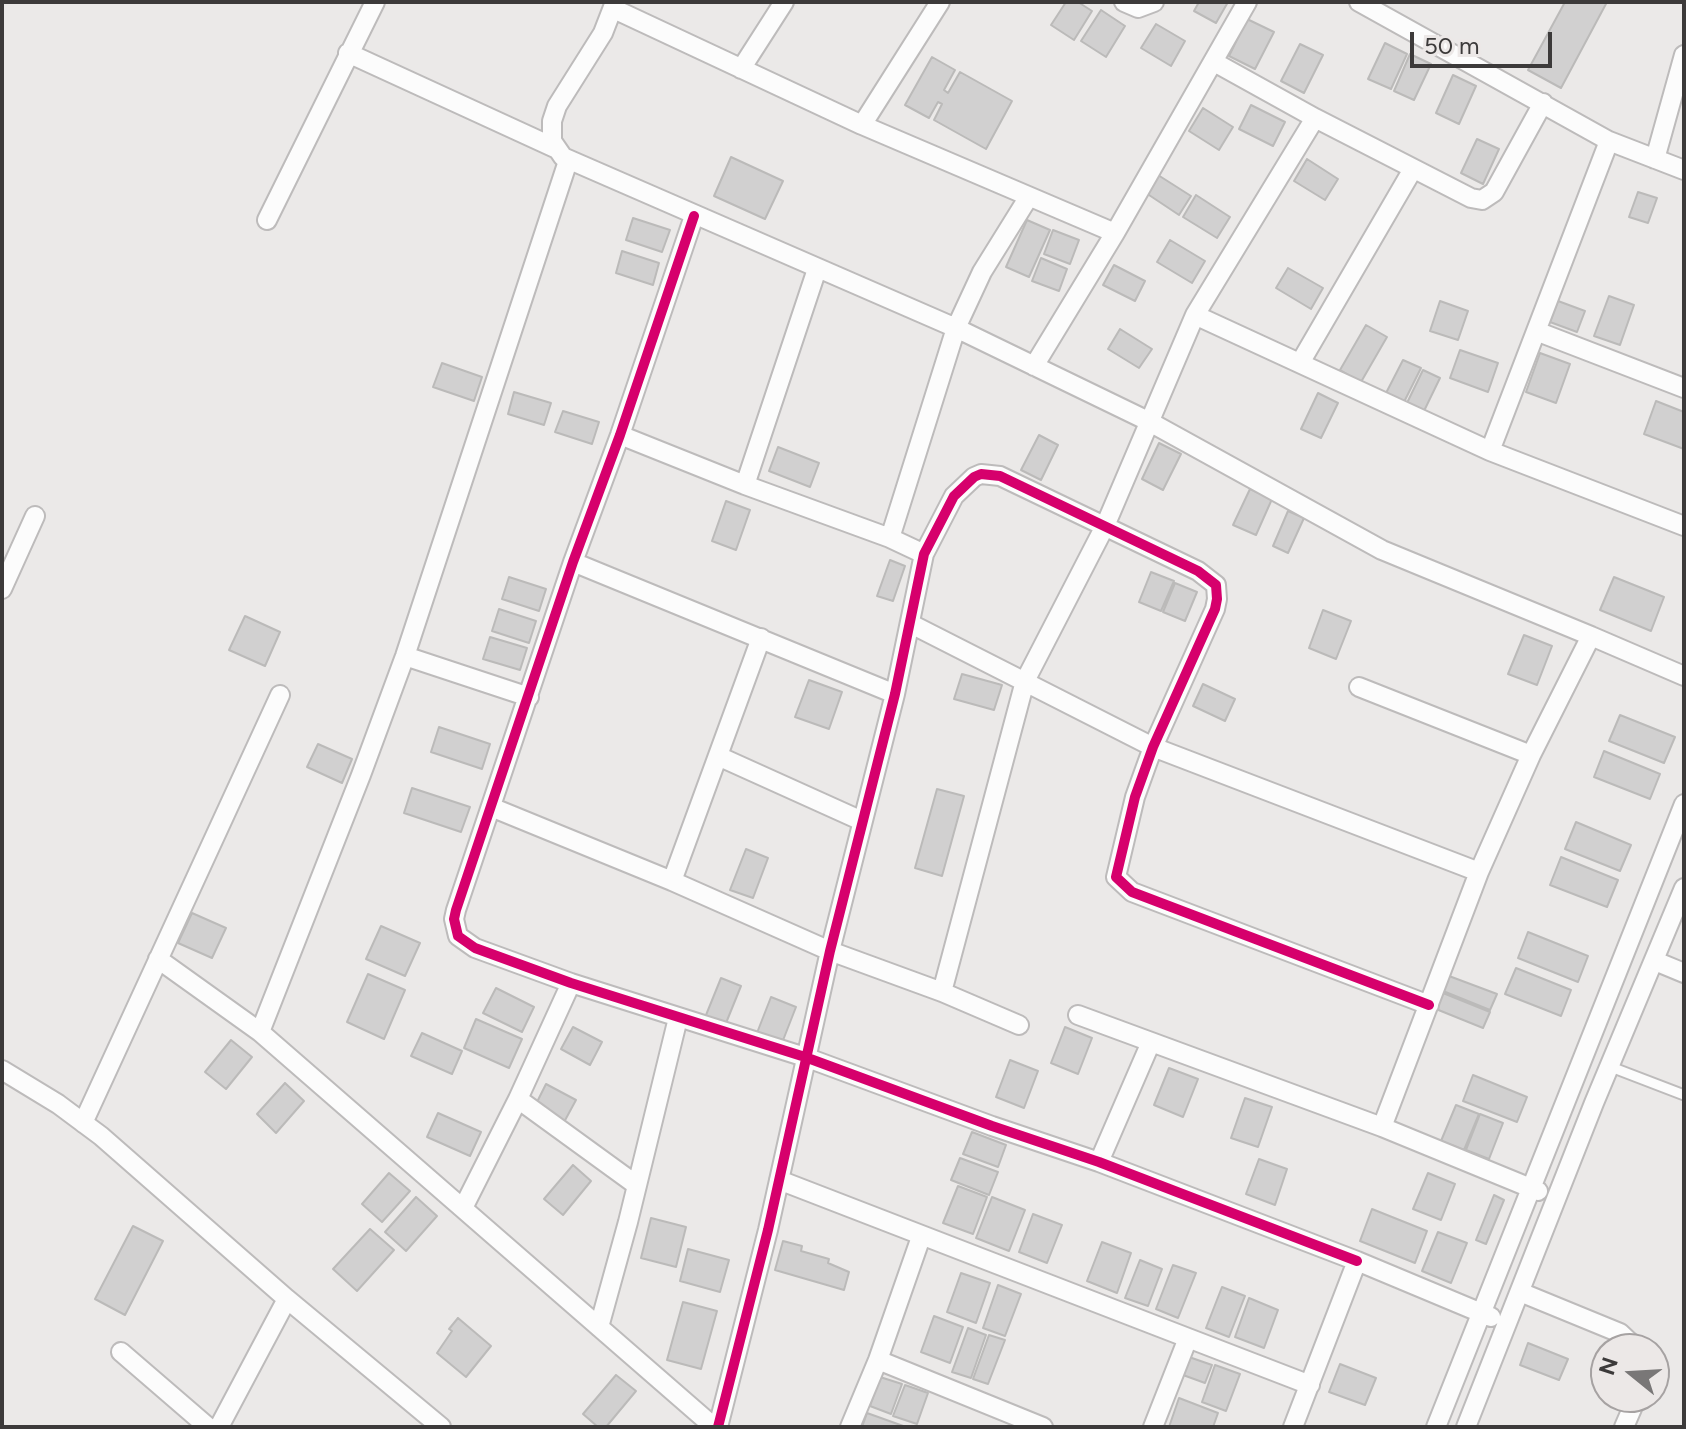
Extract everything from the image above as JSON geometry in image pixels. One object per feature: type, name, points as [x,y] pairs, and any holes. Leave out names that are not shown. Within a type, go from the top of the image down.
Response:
[{"type":"street","points":[[267,220],[375,2]]},
{"type":"street","points":[[741,69],[784,2]]},
{"type":"street","points":[[862,125],[940,2]]},
{"type":"street","points":[[1124,2],[1138,8],[1154,2]]},
{"type":"street","points":[[1034,366],[1115,233],[1247,2]]},
{"type":"street","points":[[1359,2],[1609,141],[1684,170]]},
{"type":"street","points":[[260,1032],[405,656],[561,154],[551,131],[557,106],[603,33],[615,6],[862,125],[1115,233]]},
{"type":"street","points":[[348,53],[694,216],[956,328],[1148,421],[1382,550],[1684,676]]},
{"type":"street","points":[[1655,159],[1684,55]]},
{"type":"street","points":[[1214,62],[1471,198],[1485,199],[1494,192],[1543,103]]},
{"type":"street","points":[[942,992],[1025,681],[1105,526],[1195,315],[1315,118]]},
{"type":"street","points":[[1490,451],[1609,141]]},
{"type":"street","points":[[1300,363],[1413,169]]},
{"type":"street","points":[[890,538],[956,328],[982,272],[1028,198]]},
{"type":"street","points":[[694,216],[456,910],[454,919],[458,936],[475,948],[571,983],[805,1057],[1099,1162],[1357,1261],[1508,1324]]},
{"type":"street","points":[[745,485],[817,269]]},
{"type":"street","points":[[1195,315],[1490,451],[1684,526]]},
{"type":"street","points":[[1536,331],[1684,388]]},
{"type":"street","points":[[620,435],[890,538],[924,554]]},
{"type":"street","points":[[158,959],[260,1032],[716,1427],[779,1180],[830,951],[895,694],[924,554],[954,496],[981,474],[1000,476],[1198,571],[1211,579],[1217,592],[1215,609],[1153,747],[1135,797],[1116,877],[1132,892],[1429,1005]]},
{"type":"street","points":[[2,589],[35,516]]},
{"type":"street","points":[[573,562],[895,694]]},
{"type":"street","points":[[911,624],[1153,747],[1479,872]]},
{"type":"street","points":[[1382,1127],[1479,872],[1531,755],[1591,636]]},
{"type":"street","points":[[672,881],[761,638]]},
{"type":"street","points":[[405,656],[529,697]]},
{"type":"street","points":[[1359,687],[1531,755]]},
{"type":"street","points":[[83,1123],[280,695]]},
{"type":"street","points":[[718,756],[862,821]]},
{"type":"street","points":[[1436,1427],[1684,806]]},
{"type":"street","points":[[491,807],[672,881],[830,951],[942,992],[1019,1025]]},
{"type":"street","points":[[1466,1427],[1556,1198],[1684,888]]},
{"type":"street","points":[[1655,961],[1684,973]]},
{"type":"street","points":[[463,1208],[518,1099],[571,983]]},
{"type":"street","points":[[1078,1015],[1382,1127],[1556,1198]]},
{"type":"street","points":[[599,1327],[678,1018]]},
{"type":"street","points":[[1099,1162],[1151,1042]]},
{"type":"street","points":[[2,1070],[83,1123],[441,1427]]},
{"type":"street","points":[[518,1099],[635,1184]]},
{"type":"street","points":[[779,1180],[1310,1385]]},
{"type":"street","points":[[850,1427],[878,1360],[921,1237]]},
{"type":"street","points":[[1293,1427],[1357,1261]]},
{"type":"street","points":[[1520,1292],[1620,1333]]},
{"type":"street","points":[[219,1427],[287,1299]]},
{"type":"street","points":[[1153,1427],[1188,1338]]},
{"type":"street","points":[[121,1352],[208,1427]]},
{"type":"street","points":[[878,1360],[1043,1427]]},
{"type":"lane","points":[[1611,1067],[1684,1095]]},
{"type":"building","points":[[1066,2],[1078,2],[1092,11],[1074,40],[1051,25]]},
{"type":"building","points":[[1199,2],[1228,2],[1216,23],[1194,11]]},
{"type":"building","points":[[1565,2],[1607,2],[1561,88],[1528,70]]},
{"type":"building","points":[[1101,10],[1125,26],[1106,57],[1081,41]]},
{"type":"building","points":[[1247,19],[1274,32],[1255,69],[1229,56]]},
{"type":"building","points":[[1156,24],[1185,41],[1171,66],[1141,48]]},
{"type":"building","points":[[1385,43],[1407,54],[1391,89],[1368,79]]},
{"type":"building","points":[[1300,44],[1323,55],[1304,93],[1281,81]]},
{"type":"building","points":[[1410,54],[1431,64],[1414,100],[1394,91]]},
{"type":"building","points":[[932,57],[955,70],[944,90],[948,93],[960,72],[1012,101],[986,149],[934,120],[942,104],[938,102],[929,118],[905,105]]},
{"type":"building","points":[[1453,75],[1476,86],[1459,124],[1436,113]]},
{"type":"building","points":[[1251,105],[1285,122],[1273,146],[1239,129]]},
{"type":"building","points":[[1203,108],[1233,127],[1219,150],[1189,131]]},
{"type":"building","points":[[1477,139],[1499,149],[1483,184],[1461,173]]},
{"type":"building","points":[[731,157],[783,181],[765,219],[714,196]]},
{"type":"building","points":[[1307,159],[1338,179],[1325,200],[1294,181]]},
{"type":"building","points":[[1158,175],[1191,196],[1179,215],[1146,193]]},
{"type":"building","points":[[1638,192],[1657,198],[1648,223],[1629,217]]},
{"type":"building","points":[[1196,195],[1230,217],[1217,238],[1183,217]]},
{"type":"building","points":[[633,218],[670,230],[662,252],[626,240]]},
{"type":"building","points":[[1027,220],[1050,230],[1029,277],[1006,267]]},
{"type":"building","points":[[1053,230],[1079,240],[1070,264],[1044,254]]},
{"type":"building","points":[[1170,240],[1205,261],[1192,283],[1157,262]]},
{"type":"building","points":[[622,251],[659,263],[653,285],[616,273]]},
{"type":"building","points":[[1041,258],[1067,269],[1059,291],[1032,281]]},
{"type":"building","points":[[1114,265],[1145,281],[1135,301],[1103,285]]},
{"type":"building","points":[[1288,268],[1323,288],[1311,309],[1276,288]]},
{"type":"building","points":[[1609,296],[1634,305],[1620,345],[1594,336]]},
{"type":"building","points":[[1440,301],[1468,311],[1458,340],[1430,331]]},
{"type":"building","points":[[1558,301],[1585,311],[1577,332],[1550,322]]},
{"type":"building","points":[[1366,325],[1387,337],[1361,382],[1340,370]]},
{"type":"building","points":[[1120,329],[1152,349],[1139,368],[1108,349]]},
{"type":"building","points":[[1460,350],[1498,363],[1488,392],[1450,378]]},
{"type":"building","points":[[1540,353],[1570,364],[1556,403],[1526,392]]},
{"type":"building","points":[[1403,360],[1421,368],[1403,404],[1385,395]]},
{"type":"building","points":[[442,363],[482,377],[474,401],[433,387]]},
{"type":"building","points":[[1423,370],[1440,378],[1423,413],[1406,405]]},
{"type":"building","points":[[514,392],[551,403],[544,425],[508,414]]},
{"type":"building","points":[[1318,393],[1338,403],[1321,438],[1301,429]]},
{"type":"building","points":[[1656,401],[1684,412],[1684,449],[1644,434]]},
{"type":"building","points":[[563,411],[599,422],[592,444],[555,432]]},
{"type":"building","points":[[1039,435],[1058,445],[1041,480],[1021,470]]},
{"type":"building","points":[[1159,443],[1181,454],[1163,490],[1142,479]]},
{"type":"building","points":[[778,447],[819,463],[810,487],[769,471]]},
{"type":"building","points":[[1250,489],[1272,499],[1256,535],[1233,525]]},
{"type":"building","points":[[726,501],[750,510],[736,550],[712,541]]},
{"type":"building","points":[[1288,511],[1304,518],[1288,553],[1273,546]]},
{"type":"building","points":[[890,560],[905,566],[893,601],[877,596]]},
{"type":"building","points":[[1151,572],[1174,581],[1161,611],[1139,602]]},
{"type":"building","points":[[509,577],[546,589],[539,611],[502,599]]},
{"type":"building","points":[[1614,577],[1664,597],[1651,631],[1600,610]]},
{"type":"building","points":[[1175,583],[1197,592],[1185,621],[1163,612]]},
{"type":"building","points":[[499,609],[536,621],[529,643],[492,631]]},
{"type":"building","points":[[1323,610],[1351,621],[1336,659],[1309,648]]},
{"type":"building","points":[[245,616],[280,632],[265,666],[229,650]]},
{"type":"building","points":[[1524,635],[1552,646],[1537,685],[1508,674]]},
{"type":"building","points":[[490,637],[527,648],[520,670],[483,659]]},
{"type":"building","points":[[962,674],[1002,685],[994,710],[954,699]]},
{"type":"building","points":[[809,680],[842,692],[829,729],[795,717]]},
{"type":"building","points":[[1203,684],[1235,699],[1225,721],[1193,706]]},
{"type":"building","points":[[1620,715],[1675,737],[1664,763],[1609,741]]},
{"type":"building","points":[[439,727],[490,744],[482,769],[431,752]]},
{"type":"building","points":[[318,744],[352,759],[342,783],[307,767]]},
{"type":"building","points":[[1604,751],[1660,774],[1650,799],[1594,777]]},
{"type":"building","points":[[412,788],[470,807],[461,832],[404,813]]},
{"type":"building","points":[[937,789],[964,796],[942,876],[915,868]]},
{"type":"building","points":[[1576,822],[1631,845],[1620,871],[1565,849]]},
{"type":"building","points":[[746,849],[768,858],[753,898],[730,890]]},
{"type":"building","points":[[1561,857],[1618,880],[1607,907],[1550,885]]},
{"type":"building","points":[[192,913],[226,928],[212,958],[178,943]]},
{"type":"building","points":[[381,926],[420,943],[405,976],[366,959]]},
{"type":"building","points":[[1528,932],[1588,956],[1578,982],[1518,958]]},
{"type":"building","points":[[1516,968],[1571,990],[1561,1016],[1505,994]]},
{"type":"building","points":[[368,974],[405,990],[384,1039],[347,1022]]},
{"type":"building","points":[[1449,976],[1497,994],[1490,1010],[1443,991]]},
{"type":"building","points":[[721,978],[741,986],[724,1028],[704,1020]]},
{"type":"building","points":[[496,988],[534,1007],[522,1032],[483,1013]]},
{"type":"building","points":[[1443,993],[1490,1012],[1483,1028],[1436,1009]]},
{"type":"building","points":[[771,997],[796,1007],[780,1048],[755,1038]]},
{"type":"building","points":[[476,1019],[522,1039],[509,1068],[464,1048]]},
{"type":"building","points":[[573,1027],[602,1042],[590,1065],[561,1049]]},
{"type":"building","points":[[1065,1027],[1092,1038],[1078,1074],[1051,1063]]},
{"type":"building","points":[[422,1033],[462,1051],[452,1074],[411,1056]]},
{"type":"building","points":[[231,1040],[252,1057],[226,1089],[205,1072]]},
{"type":"building","points":[[1010,1060],[1038,1071],[1024,1108],[996,1097]]},
{"type":"building","points":[[1169,1068],[1198,1079],[1183,1117],[1154,1105]]},
{"type":"building","points":[[1473,1075],[1527,1097],[1517,1122],[1463,1101]]},
{"type":"building","points":[[285,1083],[304,1101],[276,1133],[257,1114]]},
{"type":"building","points":[[546,1084],[576,1100],[563,1124],[534,1108]]},
{"type":"building","points":[[1245,1098],[1272,1107],[1258,1147],[1231,1138]]},
{"type":"building","points":[[1456,1105],[1479,1114],[1464,1150],[1441,1141]]},
{"type":"building","points":[[438,1113],[481,1132],[470,1156],[427,1137]]},
{"type":"building","points":[[1480,1114],[1503,1123],[1489,1159],[1466,1150]]},
{"type":"building","points":[[972,1132],[1006,1145],[998,1167],[963,1154]]},
{"type":"building","points":[[960,1158],[998,1172],[989,1195],[951,1180]]},
{"type":"building","points":[[1259,1159],[1287,1169],[1275,1205],[1246,1194]]},
{"type":"building","points":[[573,1165],[591,1181],[563,1215],[544,1199]]},
{"type":"building","points":[[389,1173],[410,1191],[382,1222],[362,1204]]},
{"type":"building","points":[[1428,1173],[1455,1184],[1441,1220],[1413,1209]]},
{"type":"building","points":[[958,1186],[987,1197],[973,1234],[943,1223]]},
{"type":"building","points":[[1494,1195],[1504,1200],[1486,1244],[1476,1240]]},
{"type":"building","points":[[416,1197],[437,1216],[406,1251],[385,1232]]},
{"type":"building","points":[[992,1197],[1025,1210],[1009,1251],[976,1238]]},
{"type":"building","points":[[1372,1209],[1427,1231],[1415,1263],[1360,1241]]},
{"type":"building","points":[[1033,1214],[1062,1225],[1047,1263],[1019,1252]]},
{"type":"building","points":[[651,1218],[686,1227],[676,1267],[641,1258]]},
{"type":"building","points":[[133,1226],[163,1241],[125,1315],[95,1299]]},
{"type":"building","points":[[370,1229],[394,1250],[357,1291],[333,1269]]},
{"type":"building","points":[[1438,1232],[1467,1243],[1451,1283],[1422,1271]]},
{"type":"building","points":[[783,1241],[802,1246],[801,1251],[829,1259],[828,1263],[849,1272],[844,1290],[775,1270]]},
{"type":"building","points":[[1102,1242],[1131,1253],[1117,1293],[1087,1281]]},
{"type":"building","points":[[688,1249],[729,1260],[720,1292],[680,1281]]},
{"type":"building","points":[[1140,1260],[1162,1269],[1148,1306],[1125,1298]]},
{"type":"building","points":[[1173,1265],[1196,1273],[1178,1318],[1156,1309]]},
{"type":"building","points":[[961,1273],[990,1283],[976,1323],[947,1312]]},
{"type":"building","points":[[998,1285],[1021,1294],[1005,1336],[983,1328]]},
{"type":"building","points":[[1222,1287],[1245,1296],[1229,1337],[1206,1328]]},
{"type":"building","points":[[1249,1298],[1278,1310],[1264,1348],[1235,1337]]},
{"type":"building","points":[[683,1302],[717,1311],[701,1369],[667,1360]]},
{"type":"building","points":[[934,1316],[963,1327],[950,1363],[921,1352]]},
{"type":"building","points":[[458,1318],[491,1346],[466,1377],[437,1353]]},
{"type":"building","points":[[968,1328],[986,1335],[971,1378],[952,1372]]},
{"type":"building","points":[[989,1335],[1005,1340],[988,1384],[973,1379]]},
{"type":"building","points":[[1528,1343],[1568,1359],[1559,1380],[1520,1365]]},
{"type":"building","points":[[1189,1357],[1212,1365],[1205,1383],[1183,1375]]},
{"type":"building","points":[[1340,1364],[1376,1378],[1365,1405],[1329,1392]]},
{"type":"building","points":[[1215,1365],[1240,1374],[1226,1411],[1202,1402]]},
{"type":"building","points":[[616,1375],[636,1391],[606,1427],[598,1427],[583,1414]]},
{"type":"building","points":[[880,1377],[902,1384],[891,1414],[870,1406]]},
{"type":"building","points":[[905,1385],[928,1393],[917,1424],[893,1416]]},
{"type":"building","points":[[1179,1398],[1218,1413],[1213,1427],[1169,1427]]},
{"type":"building","points":[[867,1413],[906,1427],[862,1427]]},
{"type":"cycle path","points":[[694,216],[456,910],[454,919],[458,936],[475,948],[571,983],[805,1057],[1099,1162],[1357,1261]]},
{"type":"cycle path","points":[[718,1427],[768,1230],[830,951],[895,694],[924,554],[954,496],[974,477],[981,474],[1000,476],[1198,571],[1216,585],[1215,609],[1153,747],[1135,797],[1116,877],[1132,892],[1429,1005]]}]
